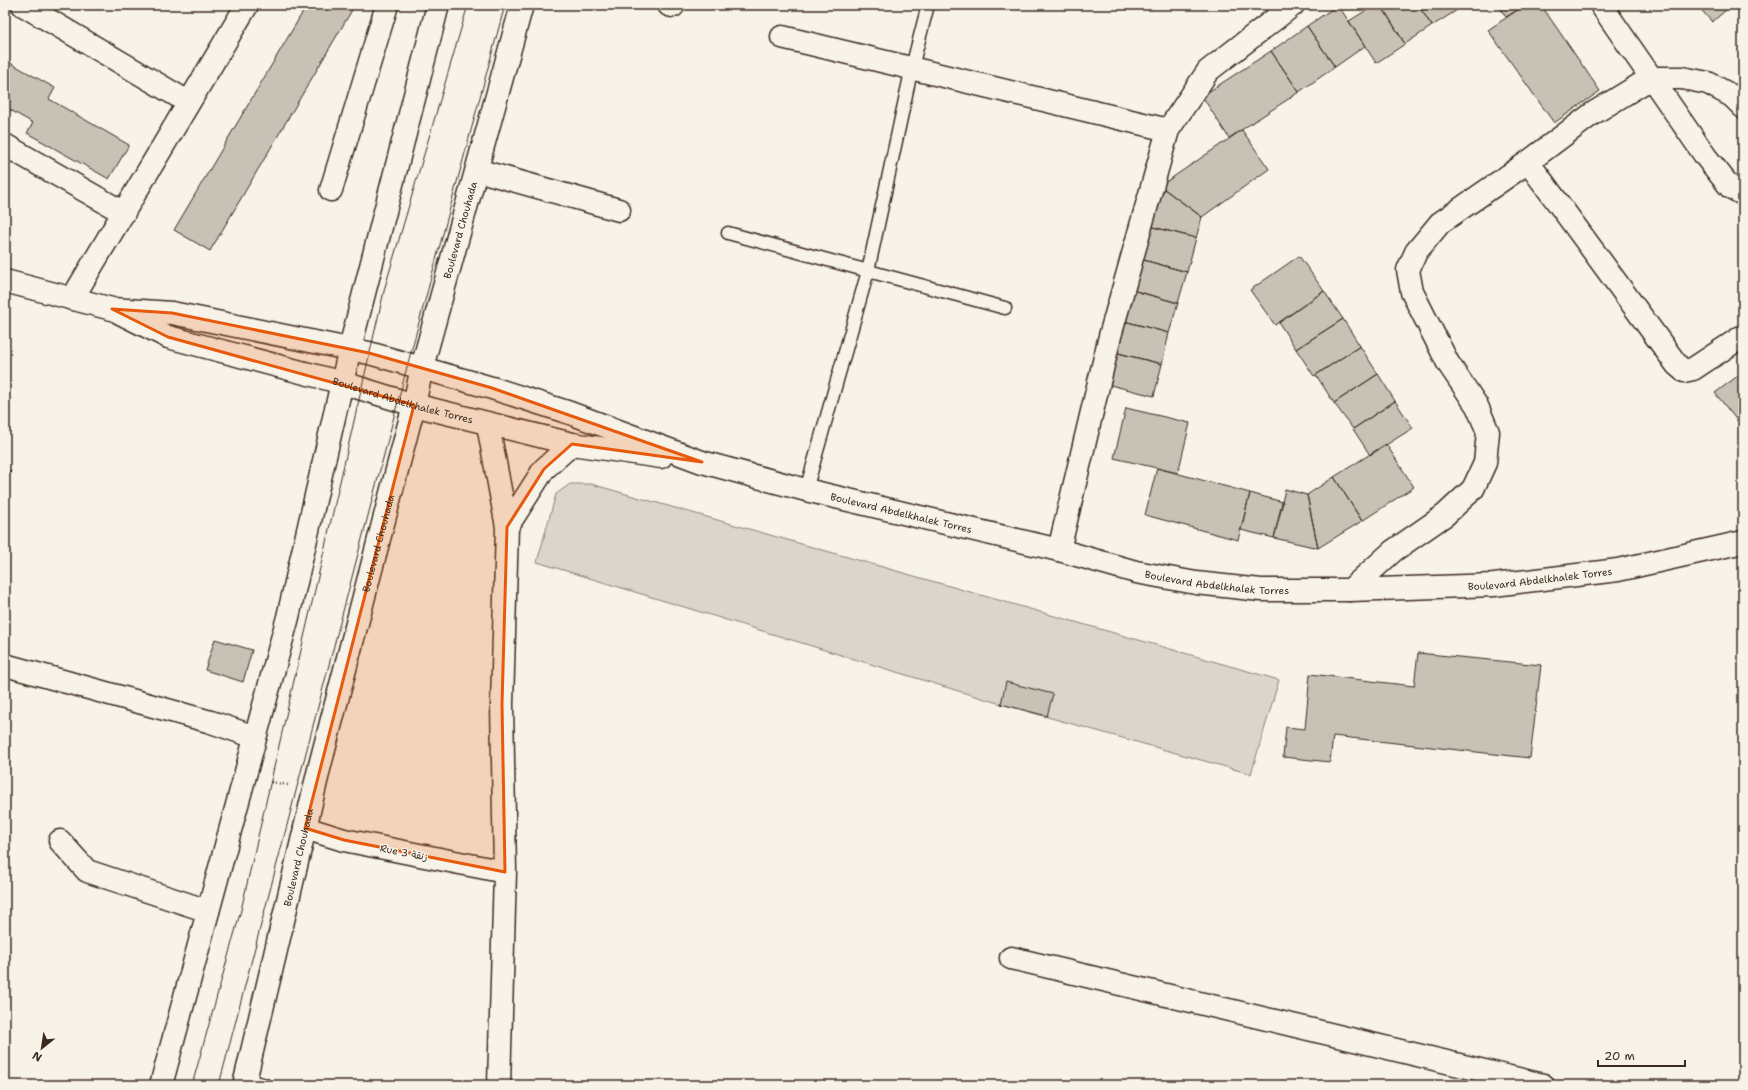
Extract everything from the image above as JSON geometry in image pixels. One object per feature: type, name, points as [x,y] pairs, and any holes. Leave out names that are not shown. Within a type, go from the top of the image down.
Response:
[{"type":"street","points":[[23,5],[188,102]]},
{"type":"street","points":[[72,299],[247,5]]},
{"type":"street","points":[[331,190],[387,5]]},
{"type":"street","name":"Boulevard Chouhada","points":[[251,1083],[313,792],[414,405],[422,367],[522,5]]},
{"type":"street","points":[[1601,5],[1711,163],[1730,187],[1743,194]]},
{"type":"street","points":[[161,1085],[288,618],[350,348],[434,7]]},
{"type":"street","points":[[1059,550],[1110,336],[1168,130],[1208,71],[1282,8]]},
{"type":"street","points":[[782,37],[912,67],[1168,130]]},
{"type":"street","points":[[1350,590],[1393,551],[1445,515],[1473,489],[1485,463],[1488,432],[1483,419],[1477,406],[1448,363],[1412,292],[1408,270],[1416,252],[1440,223],[1528,162],[1592,114],[1651,78],[1682,78],[1708,83],[1732,96],[1743,108]]},
{"type":"street","points":[[5,145],[124,213]]},
{"type":"street","points":[[1528,162],[1680,368],[1684,371],[1693,369],[1743,336]]},
{"type":"street","points":[[476,170],[619,210]]},
{"type":"street","name":"Boulevard Abdelkhalek Torres","points":[[5,281],[112,309],[172,313],[350,348],[422,367],[570,413],[702,462],[806,490],[1059,550],[1136,572],[1196,583],[1261,590],[1350,590],[1494,585],[1618,570],[1743,542]]},
{"type":"street","name":"Boulevard Abdelkhalek Torres","points":[[112,309],[168,337],[343,383],[414,405],[572,444],[702,462]]},
{"type":"street","points":[[488,424],[507,527],[502,704],[505,872],[499,1085]]},
{"type":"street","points":[[507,527],[544,470],[572,444]]},
{"type":"street","points":[[5,665],[210,722],[255,737]]},
{"type":"street","name":"Rue 3 زنقة","points":[[305,828],[344,840],[505,872]]},
{"type":"street","points":[[60,841],[87,871],[208,911]]},
{"type":"street","points":[[1011,958],[1543,1085]]},
{"type":"lane","points":[[806,490],[868,271],[912,67],[928,5]]},
{"type":"lane","points":[[728,233],[1005,308]]},
{"type":"path","points":[[245,776],[313,792]]},
{"type":"highlighted area","points":[[112,309],[172,313],[369,353],[492,388],[702,462],[572,444],[544,469],[507,527],[502,704],[505,872],[344,840],[305,828],[414,405],[168,337]]},
{"type":"shaded area","points":[[570,484],[591,484],[1279,680],[1251,774],[1001,704],[537,562],[556,494]]},
{"type":"building","points":[[307,5],[344,5],[352,10],[210,251],[174,230]]},
{"type":"building","points":[[1338,5],[1365,46],[1335,67],[1307,26]]},
{"type":"building","points":[[1375,5],[1381,5],[1405,44],[1376,63],[1349,21]]},
{"type":"building","points":[[1381,5],[1418,5],[1432,26],[1405,44]]},
{"type":"building","points":[[1418,5],[1465,5],[1432,26]]},
{"type":"building","points":[[1498,5],[1525,5],[1506,17]]},
{"type":"building","points":[[1525,5],[1541,5],[1600,91],[1554,123],[1488,30]]},
{"type":"building","points":[[1697,5],[1732,5],[1712,22]]},
{"type":"building","points":[[1307,26],[1335,67],[1299,92],[1271,51]]},
{"type":"building","points":[[1271,51],[1299,92],[1229,138],[1202,96]]},
{"type":"building","points":[[5,60],[55,88],[49,99],[129,145],[109,179],[27,133],[33,123],[5,107]]},
{"type":"building","points":[[1242,130],[1269,169],[1202,217],[1160,186]]},
{"type":"building","points":[[1160,186],[1202,217],[1196,238],[1149,226]]},
{"type":"building","points":[[1149,226],[1196,238],[1187,272],[1140,259]]},
{"type":"building","points":[[1299,256],[1324,291],[1275,325],[1250,290]]},
{"type":"building","points":[[1140,259],[1187,272],[1178,303],[1132,290]]},
{"type":"building","points":[[1132,290],[1178,303],[1169,333],[1124,321]]},
{"type":"building","points":[[1324,291],[1343,319],[1296,349],[1279,323]]},
{"type":"building","points":[[1343,319],[1360,346],[1314,376],[1296,349]]},
{"type":"building","points":[[1124,321],[1169,333],[1162,364],[1114,352]]},
{"type":"building","points":[[1360,346],[1378,374],[1334,403],[1316,375]]},
{"type":"building","points":[[1114,352],[1162,364],[1154,396],[1106,384]]},
{"type":"building","points":[[1743,372],[1743,420],[1739,423],[1715,393]]},
{"type":"building","points":[[1378,374],[1395,401],[1353,429],[1334,403]]},
{"type":"building","points":[[1395,401],[1413,428],[1370,455],[1353,429]]},
{"type":"building","points":[[1126,408],[1190,423],[1178,473],[1114,458]]},
{"type":"building","points":[[1386,444],[1414,487],[1362,521],[1334,477]]},
{"type":"building","points":[[5,467],[11,472],[5,481]]},
{"type":"building","points":[[1157,468],[1250,493],[1238,540],[1145,515]]},
{"type":"building","points":[[1334,477],[1362,521],[1318,548],[1307,495]]},
{"type":"building","points":[[1285,489],[1307,495],[1318,548],[1274,538]]},
{"type":"building","points":[[1250,493],[1283,502],[1274,538],[1241,530]]},
{"type":"building","points":[[215,639],[252,650],[243,682],[205,670]]},
{"type":"building","points":[[1418,653],[1541,665],[1530,758],[1333,736],[1330,762],[1283,757],[1286,727],[1305,729],[1310,674],[1414,686]]},
{"type":"building","points":[[1006,682],[1053,694],[1047,716],[1001,704]]},
{"type":"tram line","points":[[192,1085],[241,910],[385,287],[468,5]]},
{"type":"tram line","points":[[219,1085],[408,363],[505,5]]}]
